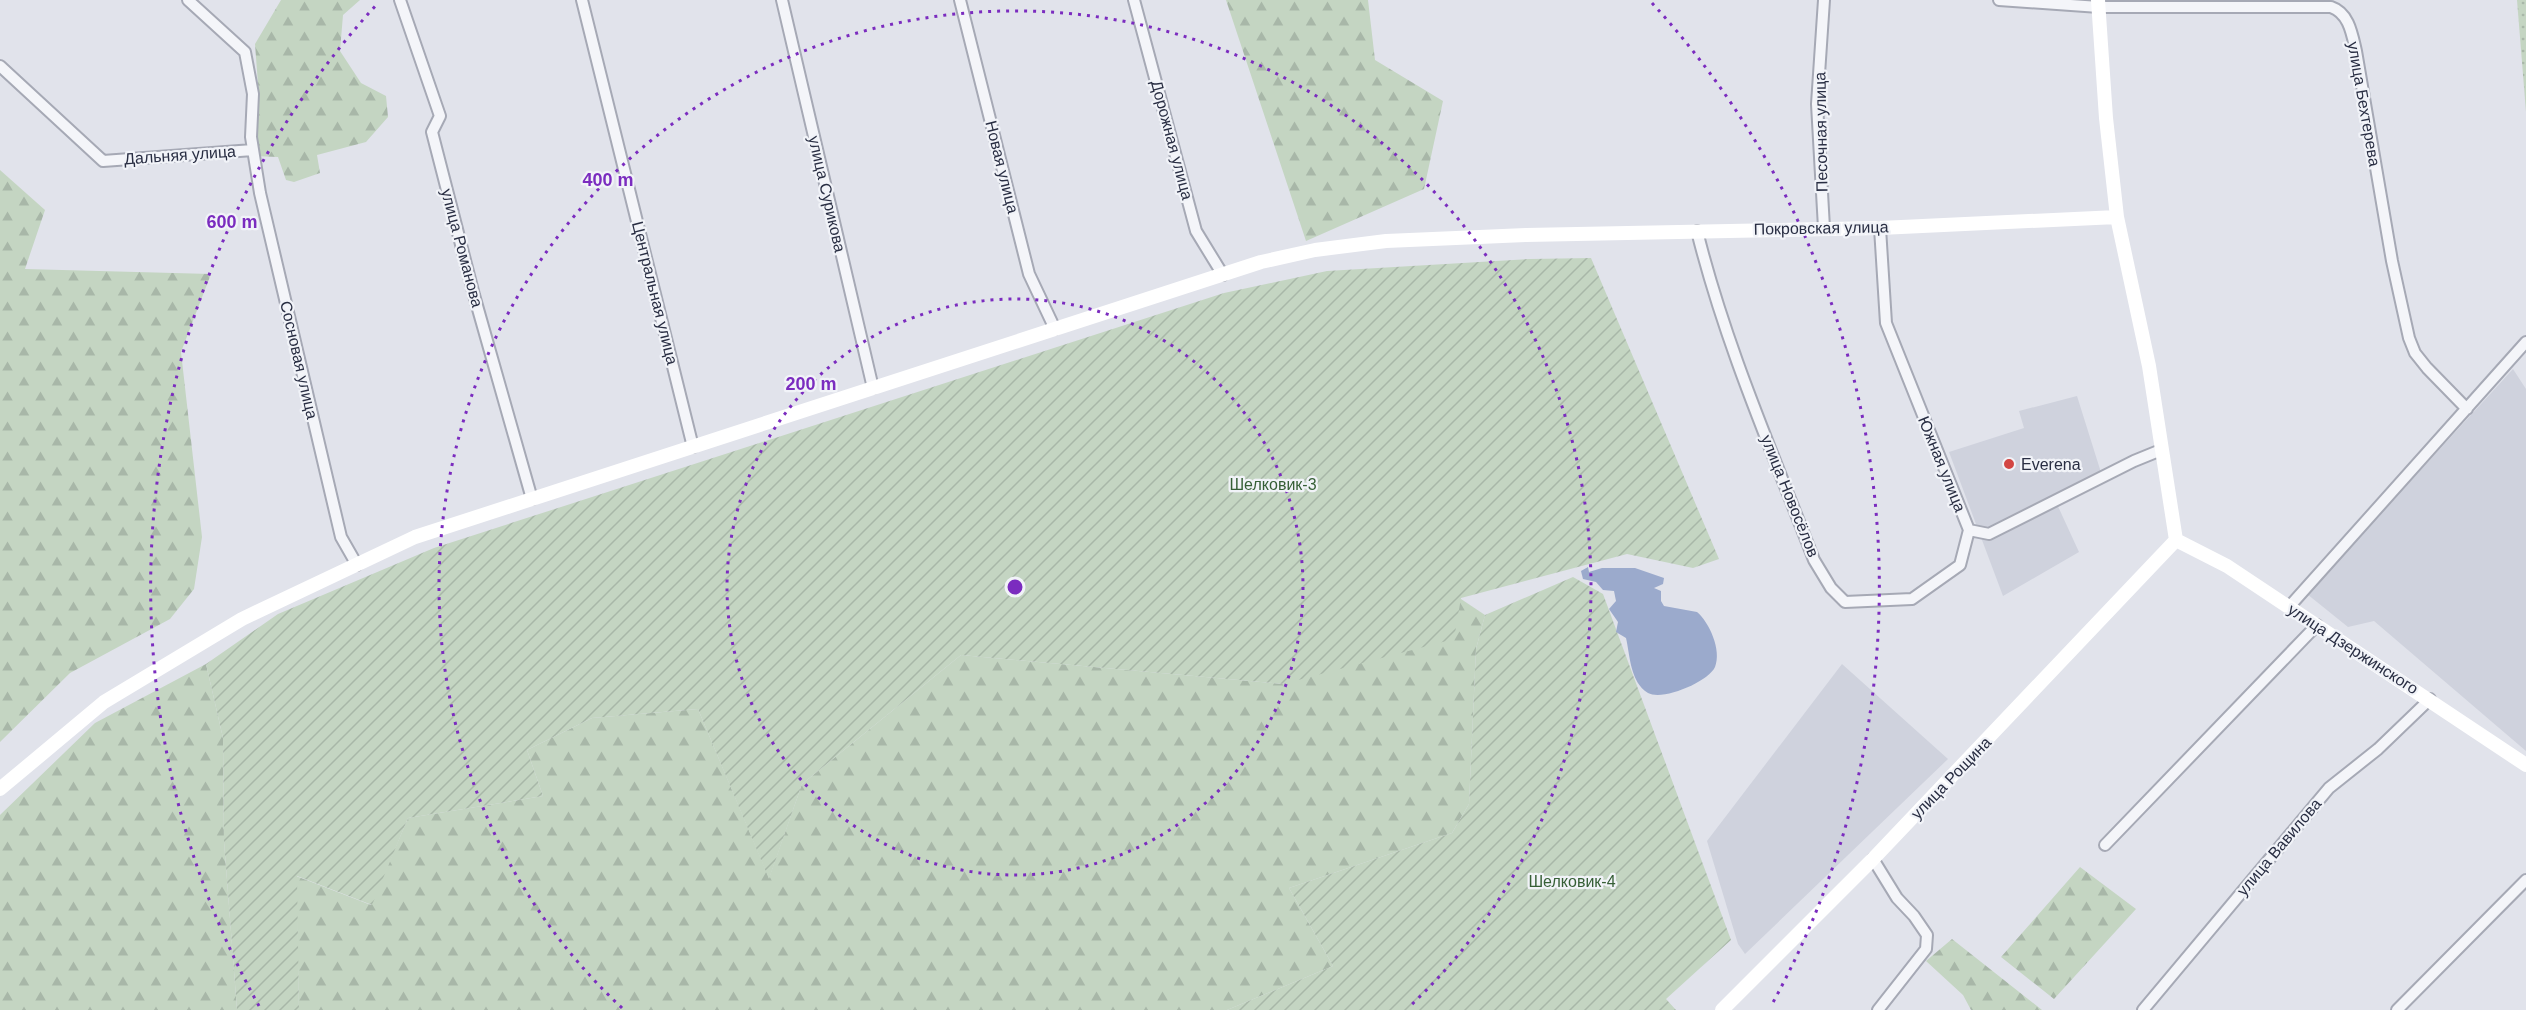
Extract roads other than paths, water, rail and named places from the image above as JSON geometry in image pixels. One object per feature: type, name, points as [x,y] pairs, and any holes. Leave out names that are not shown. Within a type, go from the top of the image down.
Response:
[{"type":"street","name":"Сосновая улица","points":[[188,0],[245,52],[253,94],[251,137],[260,193],[341,537],[357,565]]},
{"type":"street","name":"улица Романова","points":[[400,0],[440,116],[432,132],[474,295],[532,499]]},
{"type":"street","name":"Центральная улица","points":[[582,0],[693,447]]},
{"type":"street","name":"улица Сурикова","points":[[782,0],[873,388]]},
{"type":"street","name":"Новая улица","points":[[960,0],[1029,274],[1054,329]]},
{"type":"street","name":"Дорожная улица","points":[[1134,0],[1196,231],[1223,275]]},
{"type":"street","name":"Песочная улица","points":[[1824,0],[1817,104],[1824,228]]},
{"type":"street","name":"улица Бехтерева","points":[[1999,0],[2098,4],[2331,7],[2343,15],[2351,31],[2356,51],[2392,261],[2409,338],[2415,353],[2427,368],[2467,409]]},
{"type":"street","points":[[2098,4],[2106,118],[2117,217],[2149,366],[2176,540]]},
{"type":"street","name":"Дальняя улица","points":[[0,66],[103,161],[253,150]]},
{"type":"street","name":"Покровская улица","points":[[0,789],[104,702],[242,619],[415,537],[1261,262],[1315,250],[1386,241],[1526,235],[1880,228],[2117,217]]},
{"type":"street","name":"Южная улица","points":[[1880,228],[1886,323],[1969,530],[1989,534],[2134,461],[2161,450]]},
{"type":"street","name":"улица Новосёлов","points":[[1698,231],[1708,273],[1734,353],[1814,560],[1831,588],[1845,602],[1890,598],[1912,599],[1960,565],[1969,530]]},
{"type":"street","points":[[2289,607],[2526,342]]},
{"type":"street","name":"улица Дзержинского","points":[[2176,540],[2227,566],[2526,765]]},
{"type":"street","name":"улица Рощина","points":[[1722,1010],[1873,859],[2176,540]]},
{"type":"street","points":[[2105,845],[2317,625]]},
{"type":"street","name":"улица Вавилова","points":[[2143,1010],[2329,788],[2378,748],[2430,699]]},
{"type":"street","points":[[1873,859],[1897,898],[1914,916],[1927,935],[1926,949],[1878,1010]]},
{"type":"street","points":[[2397,1010],[2526,879]]},
{"type":"water","points":[[1588,567],[1589,572],[1602,568],[1635,568],[1664,578],[1663,584],[1654,588],[1661,591],[1661,601],[1664,606],[1697,612],[1710,629],[1717,653],[1715,667],[1711,673],[1695,684],[1674,692],[1655,695],[1642,688],[1634,675],[1626,638],[1616,632],[1618,622],[1609,609],[1616,601],[1614,591],[1603,590],[1596,582],[1583,579],[1581,571]]},
{"type":"place","name":"Everena","points":[[2009,464]]},
{"type":"park label","name":"Шелковик-3","points":[[1273,484]]},
{"type":"park label","name":"Шелковик-4","points":[[1572,881]]}]
